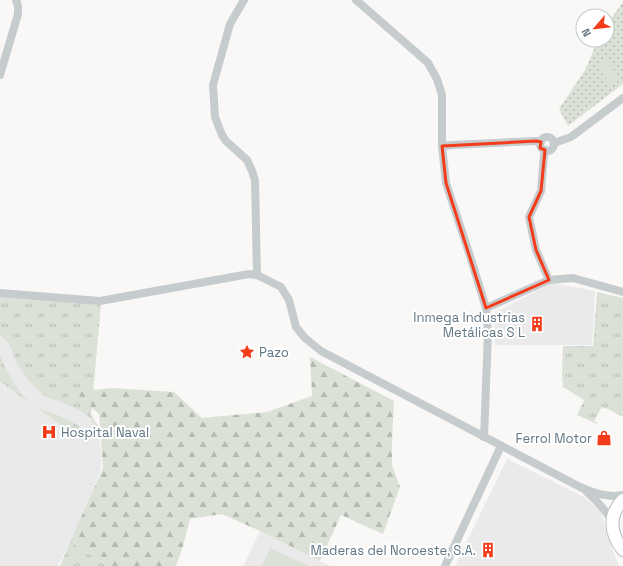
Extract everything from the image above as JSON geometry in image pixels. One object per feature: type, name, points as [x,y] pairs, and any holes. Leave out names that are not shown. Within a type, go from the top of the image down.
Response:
[{"type":"highway","points":[[623,500],[618,504],[612,521],[616,540],[623,550]]},
{"type":"street","points":[[0,75],[18,14],[16,0]]},
{"type":"street","points":[[244,0],[230,24],[214,85],[215,117],[226,141],[247,160],[255,180],[257,275]]},
{"type":"street","points":[[356,0],[428,64],[437,79],[442,95],[442,146],[446,184],[486,308],[488,333],[484,436]]},
{"type":"street","points":[[545,150],[551,149],[554,143],[571,137],[623,98]]},
{"type":"street","points":[[540,142],[542,139],[548,137],[552,139],[554,143]]},
{"type":"street","points":[[442,146],[540,142]]},
{"type":"street","points":[[540,142],[541,146],[545,150]]},
{"type":"street","points":[[545,150],[540,191],[528,217],[536,250],[549,280]]},
{"type":"street","points":[[0,294],[100,301],[249,274],[257,275],[281,287],[289,300],[296,327],[305,338],[321,352],[580,487],[591,492],[608,496],[623,495]]},
{"type":"street","points":[[486,308],[549,280],[573,278],[623,292]]},
{"type":"street","points":[[445,566],[501,446]]},
{"type":"street","points":[[580,487],[600,503],[612,521]]},
{"type":"highlighted area","points":[[536,141],[541,142],[540,148],[545,150],[541,191],[529,217],[536,250],[549,280],[486,308],[446,183],[442,146]]},
{"type":"shaded area","points":[[552,283],[595,291],[592,345],[495,345],[494,313]]},
{"type":"shaded area","name":"Hospital Naval","points":[[0,296],[101,303],[91,415],[98,426],[101,469],[82,518],[58,566],[0,566]]},
{"type":"shaded area","points":[[507,459],[586,498],[601,512],[609,541],[619,566],[455,566]]},
{"type":"shaded area","points":[[260,531],[320,561],[331,566],[243,566]]},
{"type":"green space","points":[[623,2],[623,84],[568,126],[559,109],[585,70],[595,48],[615,48],[615,13]]},
{"type":"green space","points":[[606,60],[620,78],[611,85],[597,67]]},
{"type":"green space","points":[[597,292],[623,298],[623,417],[602,407],[594,421],[598,423],[597,424],[577,415],[584,400],[563,387],[562,374],[563,346],[593,346]]},
{"type":"green space","points":[[0,296],[101,303],[91,415],[98,426],[98,429],[86,414],[42,394],[24,375],[8,343],[0,335]]},
{"type":"green space","points":[[0,354],[8,373],[28,402],[0,381]]},
{"type":"green space","points":[[310,357],[394,401],[392,465],[400,487],[383,534],[341,515],[320,561],[222,514],[190,519],[176,566],[109,566],[70,542],[103,468],[99,414],[75,392],[112,388],[174,392],[202,418],[267,412],[312,396]]},
{"type":"green space","points":[[36,407],[64,418],[78,426],[87,435],[88,444]]},
{"type":"green space","points":[[70,542],[109,566],[60,566]]},
{"type":"green space","points":[[270,548],[309,566],[262,566]]},
{"type":"place","name":"Inmega Industrias Metálicas S L","points":[[537,324]]},
{"type":"place","name":"Pazo","points":[[247,352]]},
{"type":"place","name":"Hospital Naval","points":[[49,432]]},
{"type":"place","name":"Ferrol Motor","points":[[604,438]]},
{"type":"place","name":"Maderas del Noroeste, S.A.","points":[[488,550]]}]
